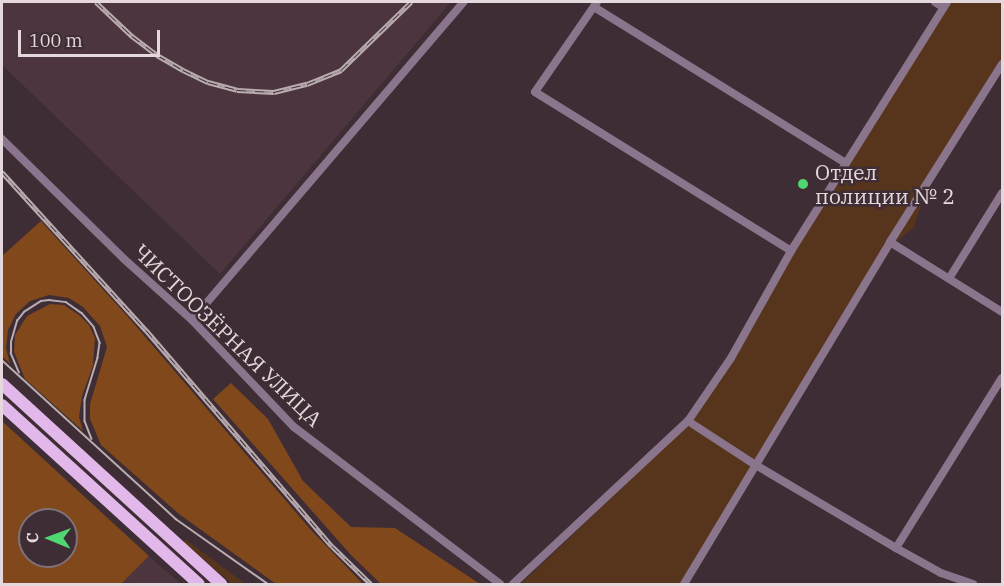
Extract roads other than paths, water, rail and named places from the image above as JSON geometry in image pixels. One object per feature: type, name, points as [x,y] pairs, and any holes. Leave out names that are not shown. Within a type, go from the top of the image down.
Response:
[{"type":"main road","points":[[2,384],[221,585]]},
{"type":"main road","points":[[2,405],[199,585]]},
{"type":"street","points":[[192,320],[464,2]]},
{"type":"street","points":[[513,585],[688,421],[731,358],[791,250],[945,4],[935,2]]},
{"type":"street","points":[[791,250],[536,92],[596,4],[846,163]]},
{"type":"street","points":[[684,585],[754,464],[1002,64]]},
{"type":"street","name":"ЧИСТООЗЁРНАЯ УЛИЦА","points":[[2,139],[124,259],[192,320],[294,427],[500,585]]},
{"type":"street","points":[[950,277],[1002,194]]},
{"type":"street","points":[[890,242],[950,277],[1002,312]]},
{"type":"street","points":[[896,548],[1002,378]]},
{"type":"street","points":[[688,421],[754,464],[896,548],[941,573],[973,585]]},
{"type":"tram line","points":[[19,373],[11,354],[11,342],[17,321],[24,312],[41,301],[49,300],[66,302],[82,313],[94,327],[100,343],[98,358],[85,400],[85,421],[92,439]]},
{"type":"tram line","points":[[2,360],[176,519],[268,584]]},
{"type":"railway","points":[[96,2],[132,36],[157,55],[183,70],[208,82],[237,90],[274,92],[307,84],[341,70],[411,2]]},
{"type":"railway","points":[[2,172],[146,330],[332,546],[371,584]]},
{"type":"place","name":"Отдел полиции № 2","points":[[803,184]]}]
